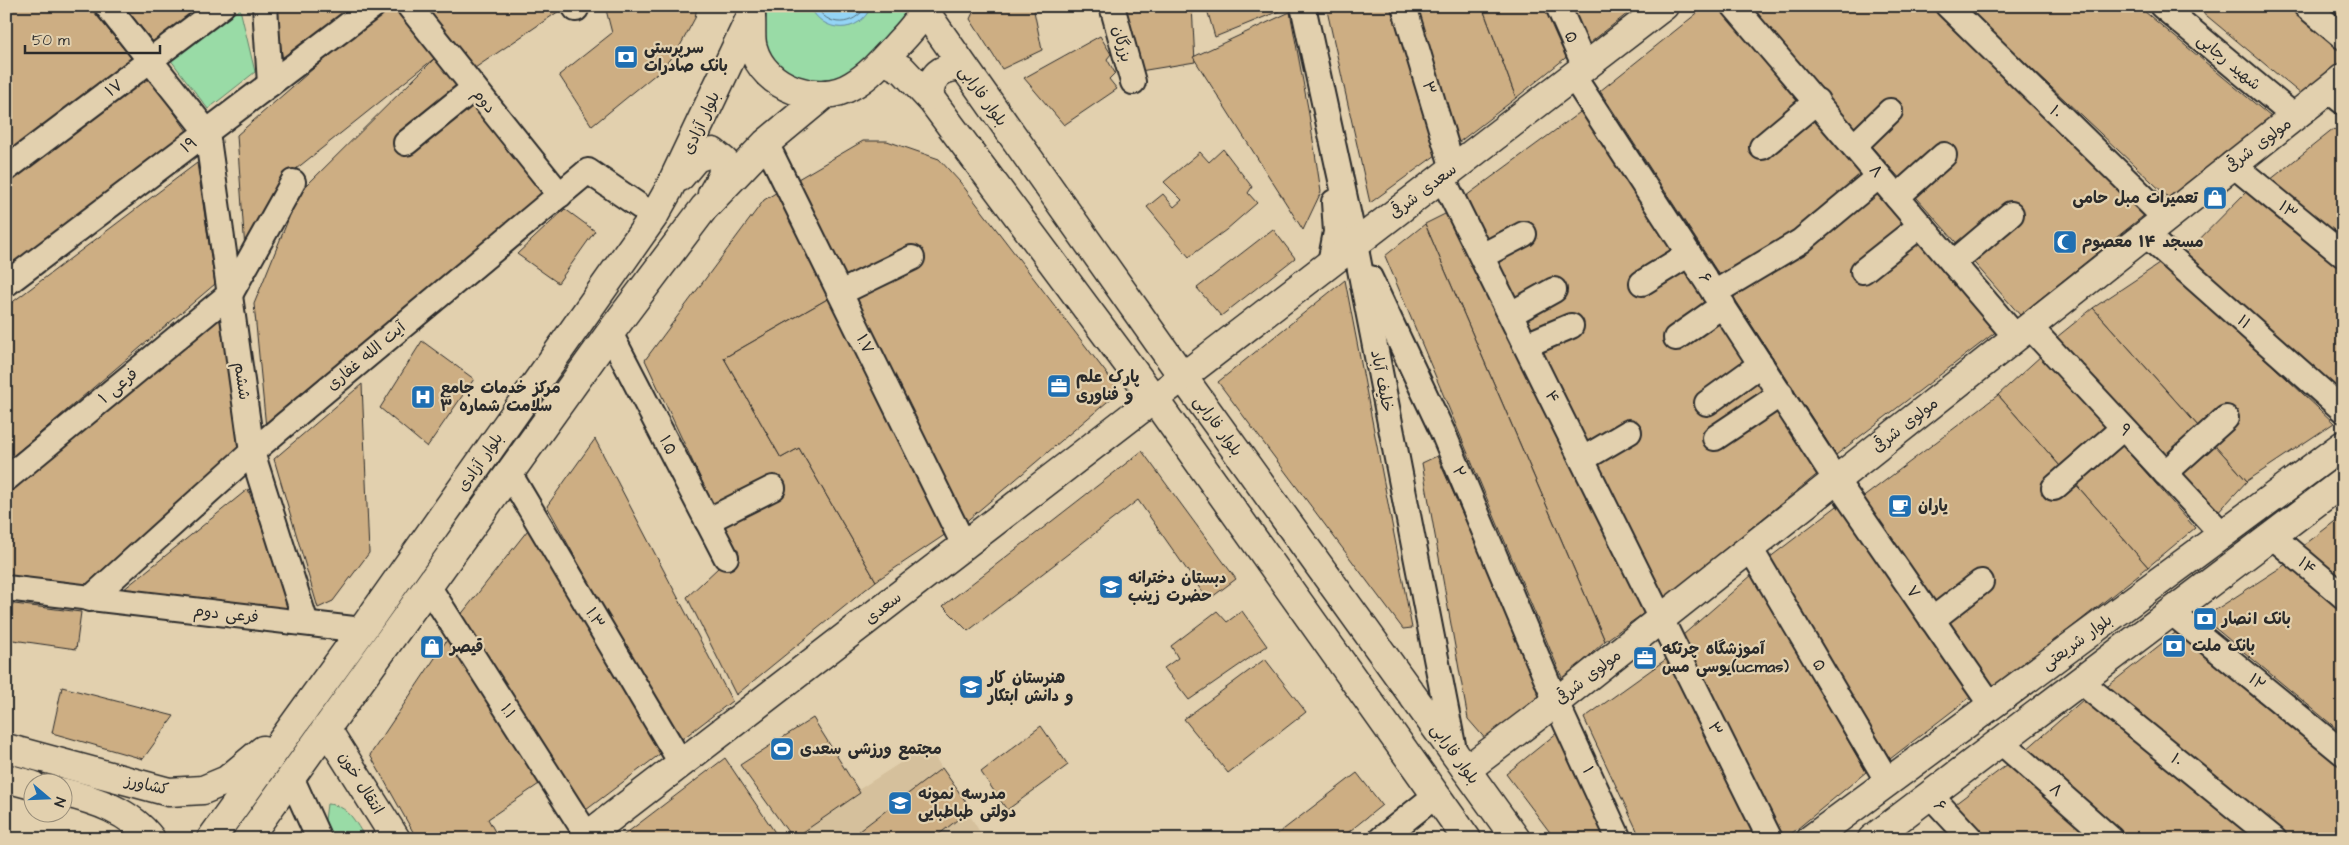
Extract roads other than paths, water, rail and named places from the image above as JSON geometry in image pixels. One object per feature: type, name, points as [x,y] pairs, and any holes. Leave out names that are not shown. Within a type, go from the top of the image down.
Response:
[{"type":"main road","name":"سعدی شرقی","points":[[1183,377],[1664,6]]},
{"type":"main road","points":[[753,11],[752,47],[770,77],[794,90],[806,94],[825,94],[852,86],[884,60],[906,36],[924,8]]},
{"type":"main road","name":"بلوار فارابی","points":[[924,8],[962,66],[1183,377],[1516,839]]},
{"type":"main road","name":"بلوار آزادی","points":[[222,832],[315,694],[654,216],[668,191],[753,11]]},
{"type":"main road","points":[[884,60],[903,70],[929,96],[1154,399],[1467,839]]},
{"type":"main road","points":[[929,96],[931,82],[940,72],[951,67],[962,66]]},
{"type":"main road","name":"مولوی شرقی","points":[[1461,763],[1556,702],[2232,164],[2295,117],[2338,90]]},
{"type":"main road","name":"بلوار آزادی","points":[[247,839],[610,333],[704,208],[766,143],[825,94]]},
{"type":"main road","points":[[668,191],[696,158],[713,152],[724,161],[722,176],[704,208]]},
{"type":"main road","name":"سعدی","points":[[585,837],[1183,377]]},
{"type":"main road","name":"بلوار شریعتی","points":[[1810,839],[2343,445]]},
{"type":"main road","name":"بلوار شریعتی","points":[[1872,839],[2343,482]]},
{"type":"main road","name":"کشاورز","points":[[6,748],[169,792],[203,790],[227,780],[261,753],[315,694]]},
{"type":"main road","name":"انتقال خون","points":[[326,728],[396,839]]},
{"type":"main road","points":[[72,790],[84,769]]},
{"type":"main road","points":[[6,778],[22,782]]},
{"type":"main road","points":[[169,792],[218,813],[222,832]]},
{"type":"main road","name":"کشاورز","points":[[72,795],[117,810],[136,822],[151,839]]},
{"type":"street","points":[[107,6],[207,132]]},
{"type":"street","name":"۱۷","points":[[6,169],[222,6]]},
{"type":"street","points":[[264,6],[270,84]]},
{"type":"street","name":"۱۹","points":[[6,284],[373,6]]},
{"type":"street","name":"دوم","points":[[409,6],[560,195]]},
{"type":"street","name":"بزرگان","points":[[1112,6],[1133,82]]},
{"type":"street","name":"خلیف آباد","points":[[1303,6],[1461,763]]},
{"type":"street","name":"۳","points":[[1404,6],[1448,173]]},
{"type":"street","name":"۵","points":[[1558,6],[1579,71]]},
{"type":"street","name":"۸","points":[[1734,6],[1953,263],[2022,332]]},
{"type":"street","name":"۱۰","points":[[1948,6],[2155,226]]},
{"type":"street","name":"شهید رجایی","points":[[2162,6],[2295,117]]},
{"type":"street","points":[[2306,6],[2343,37]]},
{"type":"street","name":"۶","points":[[1579,71],[1689,254],[1836,480]]},
{"type":"street","points":[[406,143],[474,88]]},
{"type":"street","points":[[1762,147],[1816,101]]},
{"type":"street","points":[[1854,146],[1890,111]]},
{"type":"street","name":"ششم","points":[[207,132],[252,452],[306,623]]},
{"type":"street","points":[[1330,132],[1325,148],[1335,210],[1336,232],[1330,264]]},
{"type":"street","name":"۱.۷","points":[[766,143],[964,545]]},
{"type":"street","points":[[1897,197],[1944,155]]},
{"type":"street","name":"۱۳","points":[[2232,164],[2343,255]]},
{"type":"street","name":"آیت الله غفاری","points":[[90,599],[252,452],[588,171],[654,216]]},
{"type":"street","name":"۴","points":[[1448,173],[1482,256],[1660,619]]},
{"type":"street","points":[[1676,338],[1719,299],[1800,241],[1880,176]]},
{"type":"street","points":[[230,292],[293,182]]},
{"type":"street","points":[[1953,263],[2012,214]]},
{"type":"street","points":[[1863,271],[1921,225]]},
{"type":"street","name":"۱۱","points":[[2155,226],[2343,410]]},
{"type":"street","points":[[1482,256],[1524,234]]},
{"type":"street","name":"۲","points":[[1354,244],[1444,435],[1556,702]]},
{"type":"street","points":[[1642,282],[1689,254]]},
{"type":"street","points":[[840,292],[912,258]]},
{"type":"street","points":[[1511,314],[1554,290]]},
{"type":"street","name":"فرعی ۱","points":[[6,479],[230,292]]},
{"type":"street","points":[[1526,345],[1571,326]]},
{"type":"street","name":"۹","points":[[2022,332],[2123,428],[2222,534]]},
{"type":"street","name":"۱.۵","points":[[610,333],[726,558]]},
{"type":"street","points":[[1707,403],[1761,364]]},
{"type":"street","points":[[1714,438],[1781,394]]},
{"type":"street","points":[[2165,473],[2226,418]]},
{"type":"street","points":[[2054,488],[2123,428]]},
{"type":"street","points":[[1582,459],[1629,432]]},
{"type":"street","name":"۱.۳","points":[[509,473],[681,763]]},
{"type":"street","name":"۷","points":[[1836,480],[1991,705]]},
{"type":"street","points":[[707,521],[772,488]]},
{"type":"street","name":"۱۴","points":[[2272,536],[2343,596]]},
{"type":"street","name":"۵","points":[[1750,548],[1888,782]]},
{"type":"street","points":[[1932,620],[1981,582]]},
{"type":"street","name":"۱.۱","points":[[428,586],[585,837]]},
{"type":"street","name":"فرعی دوم","points":[[6,588],[362,630]]},
{"type":"street","name":"۱۲","points":[[2171,612],[2343,752]]},
{"type":"street","name":"۳","points":[[1660,619],[1770,839]]},
{"type":"street","name":"۱۰","points":[[2080,682],[2274,839]]},
{"type":"street","name":"۱","points":[[1556,702],[1619,839]]},
{"type":"street","name":"۸","points":[[2000,742],[2111,839]]},
{"type":"street","points":[[291,777],[319,839]]},
{"type":"street","name":"۶","points":[[1930,795],[1971,839]]},
{"type":"street","points":[[1381,839],[1435,796]]},
{"type":"water","points":[[810,6],[871,6],[859,22],[841,27],[823,22]]},
{"type":"place","name":"سرپرستی بانک صادرات","points":[[626,57]]},
{"type":"place","name":"تعمیرات مبل حامی","points":[[2215,198]]},
{"type":"place","name":"مسجد ۱۴ معصوم","points":[[2065,242]]},
{"type":"place","name":"پارک علم و فناوری","points":[[1059,386]]},
{"type":"place","name":"مرکز خدمات جامع سلامت شماره ۳","points":[[423,397]]},
{"type":"place","name":"یاران","points":[[1900,506]]},
{"type":"place","name":"دبستان دخترانه حضرت زینب","points":[[1111,587]]},
{"type":"place","name":"بانک انصار","points":[[2205,619]]},
{"type":"place","name":"بانک ملت","points":[[2174,646]]},
{"type":"place","name":"قیصر","points":[[432,647]]},
{"type":"place","name":"آموزشگاه چرتکه یوسی مس(ucmas)","points":[[1645,658]]},
{"type":"place","name":"هنرستان کار و دانش ابتکار","points":[[971,687]]},
{"type":"place","name":"مجتمع ورزشی سعدی","points":[[782,749]]},
{"type":"place","name":"مدرسه نمونه دولتی طباطبایی","points":[[900,803]]}]
